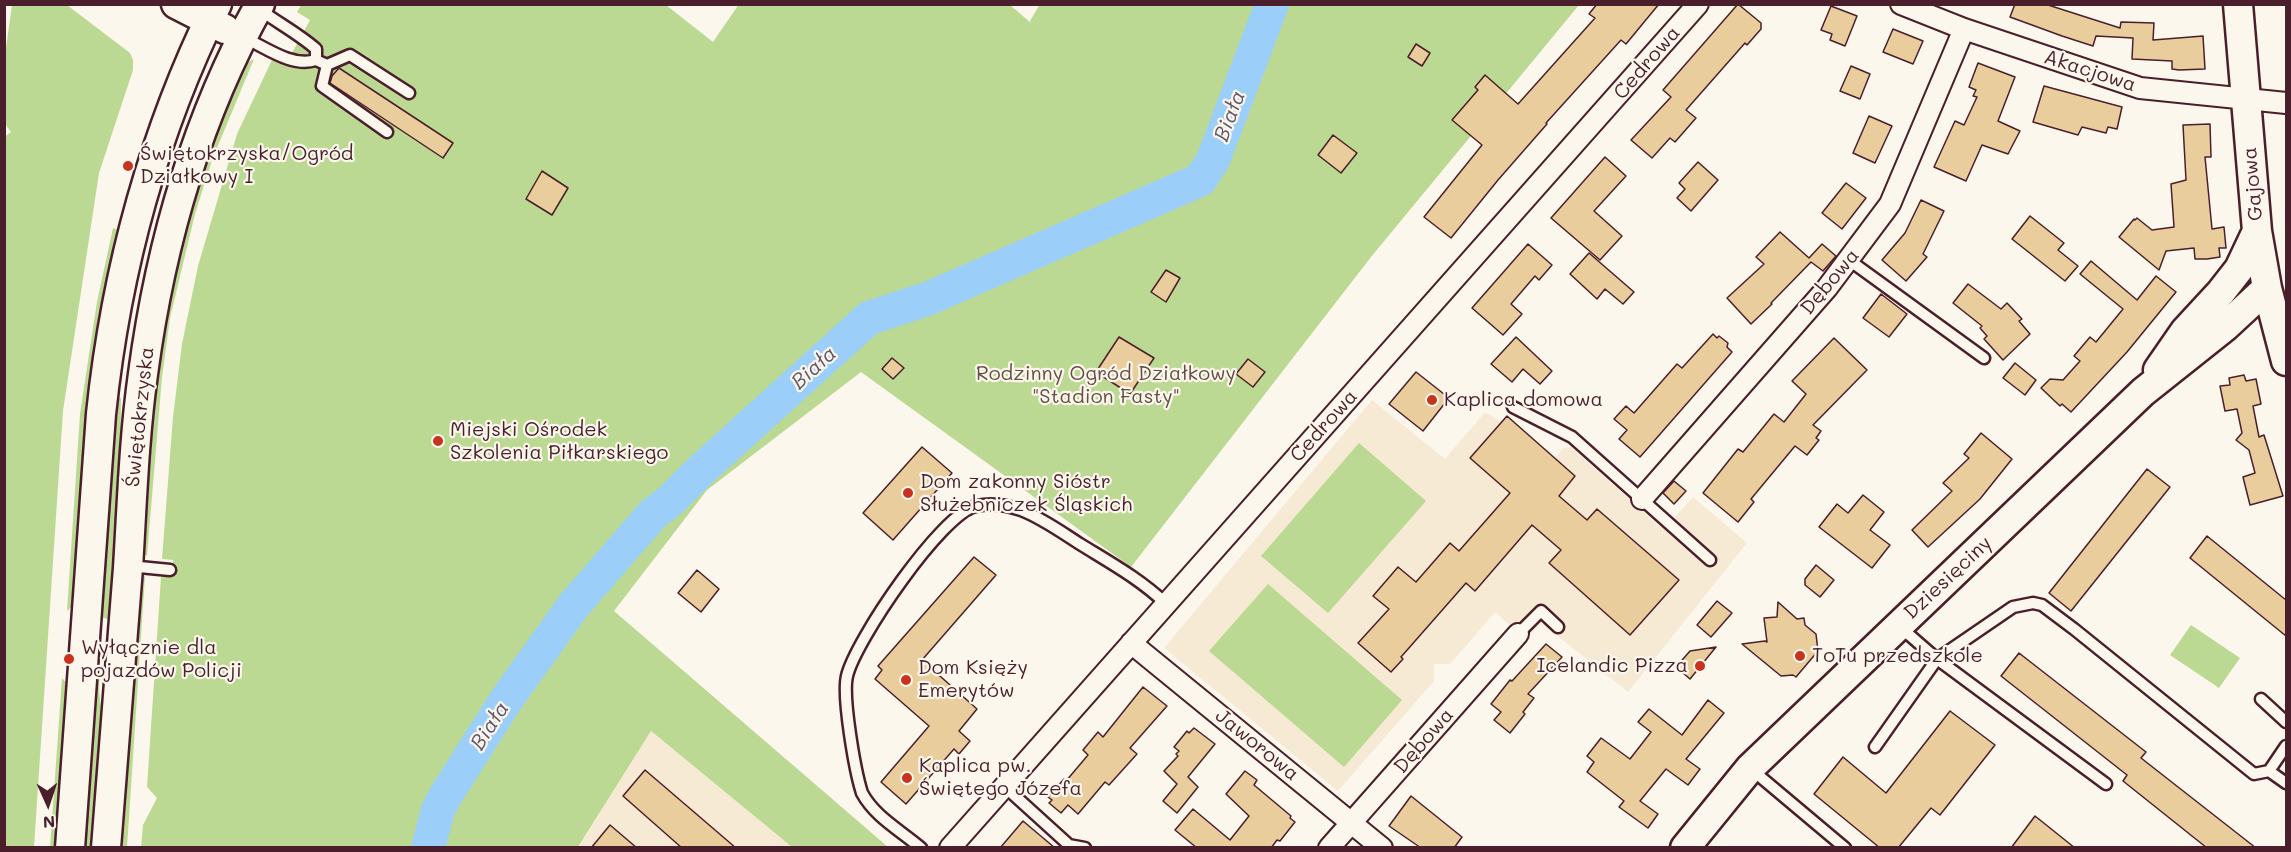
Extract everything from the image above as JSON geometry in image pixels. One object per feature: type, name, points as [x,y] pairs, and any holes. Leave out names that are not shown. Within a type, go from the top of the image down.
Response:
[{"type":"main road","points":[[176,4],[213,13],[243,37]]},
{"type":"main road","name":"Gajowa","points":[[2238,4],[2257,231],[2267,288],[2284,353]]},
{"type":"main road","name":"Świętokrzyska","points":[[106,848],[143,374],[164,258],[194,155],[216,94],[256,6]]},
{"type":"main road","name":"Świętokrzyska","points":[[70,848],[102,404],[116,307],[149,172],[185,73],[213,13]]},
{"type":"main road","name":"Dziesięciny","points":[[2143,392],[2185,331],[2221,292],[2238,269],[2257,231]]},
{"type":"main road","points":[[2221,292],[2244,284],[2267,288]]},
{"type":"main road","name":"Dziesięciny","points":[[1684,848],[1750,768],[2143,392],[2226,326],[2267,288]]},
{"type":"main road","points":[[2226,326],[2242,323],[2257,326],[2271,333],[2284,353]]},
{"type":"main road","points":[[86,648],[88,637],[102,629],[118,636],[120,652]]},
{"type":"street","name":"Cedrowa","points":[[950,848],[1698,4]]},
{"type":"street","name":"Akacjowa","points":[[1901,4],[1964,29],[2140,88],[2286,103]]},
{"type":"street","name":"Dębowa","points":[[1642,499],[1849,260],[1890,204],[1964,29]]},
{"type":"street","name":"Dębowa","points":[[1329,848],[1518,634]]},
{"type":"street","name":"Jaworowa","points":[[1131,643],[1382,848]]},
{"type":"lane","points":[[256,6],[280,25],[301,36],[316,50],[316,60]]},
{"type":"lane","points":[[243,37],[288,59],[307,63],[316,60],[327,65],[351,54],[409,93]]},
{"type":"lane","points":[[327,65],[322,86],[387,132]]},
{"type":"lane","points":[[1849,260],[1984,358]]},
{"type":"lane","points":[[1513,407],[1572,437],[1710,560]]},
{"type":"lane","points":[[921,848],[878,814],[868,804],[862,793],[845,695],[847,676],[871,625],[901,580],[961,512],[975,506],[991,505],[1020,510],[1040,519],[1148,587],[1165,603]]},
{"type":"lane","points":[[128,566],[170,570]]},
{"type":"lane","points":[[1875,747],[1937,659],[2013,607],[2033,603],[2042,605],[2254,774],[2269,771],[2286,746]]},
{"type":"lane","points":[[1518,634],[1541,611],[1558,627]]},
{"type":"lane","points":[[1899,625],[1937,659],[2106,784]]},
{"type":"lane","points":[[2261,699],[2286,722]]},
{"type":"lane","points":[[1750,768],[1845,848]]},
{"type":"lane","points":[[2269,771],[2286,783]]},
{"type":"lane","points":[[1004,786],[1069,845],[1085,848]]},
{"type":"shaded area","points":[[1372,400],[1445,459],[1485,412],[1501,422],[1507,416],[1555,459],[1563,448],[1571,447],[1658,525],[1666,527],[1693,497],[1747,543],[1628,692],[1540,622],[1526,640],[1495,612],[1450,664],[1434,664],[1434,681],[1338,791],[1164,648]]},
{"type":"shaded area","points":[[651,731],[792,847],[578,848]]},
{"type":"green space","name":"Rodzinny Ogród Działkowy \"Stadion Fasty\"","points":[[739,4],[1010,5],[1031,23],[1040,4],[1579,5],[1371,257],[1131,567],[861,372],[707,490],[614,611],[888,847],[792,847],[651,731],[578,847],[141,848],[143,825],[157,798],[147,787],[161,577],[172,577],[173,560],[162,559],[173,417],[182,344],[198,266],[237,134],[272,60],[285,66],[310,20],[297,12],[301,5],[666,5],[713,42]]},
{"type":"green space","points":[[12,5],[67,5],[130,53],[133,70],[99,173],[63,411],[34,847],[5,847],[4,137],[11,132],[5,124],[5,55]]},
{"type":"green space","points":[[254,59],[212,160],[195,214],[170,318],[162,377],[147,556],[143,553],[148,464],[153,404],[165,316],[179,253],[217,132],[240,72],[245,64]]},
{"type":"green space","points":[[113,228],[118,230],[118,246],[75,604],[67,611],[80,414],[97,302]]},
{"type":"green space","points":[[115,396],[121,398],[120,499],[111,621],[105,618],[98,619]]},
{"type":"green space","points":[[1359,443],[1426,501],[1328,613],[1261,556]]},
{"type":"green space","points":[[145,576],[127,847],[119,848],[139,581]]},
{"type":"green space","points":[[1268,584],[1402,700],[1344,767],[1209,651]]},
{"type":"green space","points":[[2191,625],[2240,658],[2219,688],[2170,655]]},
{"type":"green space","points":[[99,639],[101,642],[99,690],[103,728],[95,847],[82,848]]},
{"type":"green space","points":[[62,678],[70,687],[57,847],[50,848]]},
{"type":"building","points":[[1597,4],[1659,4],[1626,44],[1621,40],[1546,123],[1451,238],[1424,217],[1482,145],[1452,120],[1478,90],[1475,87],[1485,75],[1518,104],[1595,18],[1589,14]]},
{"type":"building","points":[[1738,4],[1761,23],[1761,29],[1747,45],[1745,43],[1686,110],[1696,118],[1675,142],[1670,138],[1652,158],[1631,140],[1671,97],[1663,90]]},
{"type":"building","points":[[2015,4],[2045,4],[2120,28],[2121,22],[2154,23],[2153,40],[2203,36],[2205,69],[2179,70],[2172,69],[2172,61],[2132,59],[2133,38],[2096,36],[2093,46],[2062,36],[2010,17]]},
{"type":"building","points":[[1831,6],[1857,16],[1845,46],[1830,40],[1832,34],[1821,30]]},
{"type":"building","points":[[1893,29],[1923,41],[1913,64],[1883,52]]},
{"type":"building","points":[[1416,44],[1430,53],[1422,66],[1408,57]]},
{"type":"building","points":[[1978,63],[2015,77],[1998,121],[2020,131],[2008,154],[1982,145],[1966,181],[1934,167],[1955,121],[1964,125],[1977,97],[1973,96],[1976,90],[1969,87]]},
{"type":"building","points":[[1851,66],[1870,74],[1860,99],[1840,91]]},
{"type":"building","points":[[339,68],[453,143],[443,158],[330,83],[332,76]]},
{"type":"building","points":[[2044,86],[2122,107],[2117,129],[2108,127],[2106,133],[2082,127],[2078,135],[2033,122]]},
{"type":"building","points":[[1869,116],[1892,126],[1875,163],[1853,153]]},
{"type":"building","points":[[2210,124],[2211,157],[2205,157],[2212,229],[2224,227],[2226,248],[2219,248],[2220,257],[2207,259],[2195,259],[2194,248],[2166,251],[2159,270],[2119,237],[2137,218],[2152,230],[2174,227],[2171,184],[2186,180],[2183,125]]},
{"type":"building","points":[[1333,135],[1357,153],[1341,173],[1318,155]]},
{"type":"building","points":[[1605,157],[1626,176],[1594,211],[1622,236],[1600,260],[1551,218]]},
{"type":"building","points":[[1698,162],[1718,180],[1691,211],[1677,198],[1685,189],[1679,183]]},
{"type":"building","points":[[542,171],[568,188],[552,215],[526,199]]},
{"type":"building","points":[[1846,183],[1866,198],[1842,229],[1822,213]]},
{"type":"building","points":[[1921,200],[1944,211],[1923,254],[1927,257],[1906,281],[1882,260],[1905,233]]},
{"type":"building","points":[[2030,216],[2064,243],[2058,250],[2078,266],[2065,281],[2012,239]]},
{"type":"building","points":[[1780,232],[1809,258],[1822,244],[1836,256],[1823,271],[1811,262],[1751,324],[1727,298],[1764,264],[1756,257]]},
{"type":"building","points":[[1528,244],[1552,265],[1539,280],[1535,276],[1511,304],[1522,314],[1503,335],[1472,308]]},
{"type":"building","points":[[1589,253],[1634,292],[1623,304],[1605,289],[1597,299],[1570,274]]},
{"type":"building","points":[[2091,261],[2137,300],[2156,276],[2176,292],[2127,352],[2071,412],[2062,404],[2060,406],[2041,388],[2050,379],[2063,380],[2080,361],[2074,356],[2090,337],[2096,342],[2123,309],[2080,274]]},
{"type":"building","points":[[1166,270],[1180,278],[1166,302],[1151,292]]},
{"type":"building","points":[[1968,284],[2001,309],[2007,303],[2022,319],[2019,321],[2030,334],[2003,360],[1984,339],[1987,336],[1980,328],[1982,326],[1953,303]]},
{"type":"building","points":[[1881,294],[1907,314],[1889,337],[1863,318]]},
{"type":"building","points":[[1713,334],[1728,343],[1727,347],[1732,352],[1640,457],[1619,439],[1627,430],[1614,419],[1626,406],[1634,413],[1677,364],[1682,368]]},
{"type":"building","points":[[1119,337],[1154,358],[1130,394],[1096,372]]},
{"type":"building","points":[[1516,337],[1552,371],[1540,384],[1523,369],[1512,382],[1491,364]]},
{"type":"building","points":[[1834,338],[1867,370],[1813,425],[1821,431],[1816,438],[1819,440],[1807,455],[1795,446],[1751,499],[1754,502],[1738,522],[1703,493],[1738,449],[1743,452],[1774,414],[1784,422],[1806,394],[1792,381]]},
{"type":"building","points":[[892,358],[904,368],[893,379],[882,369]]},
{"type":"building","points":[[1248,359],[1265,372],[1253,387],[1236,374]]},
{"type":"building","points":[[2015,363],[2036,380],[2025,395],[2003,378]]},
{"type":"building","points":[[1416,372],[1449,398],[1423,431],[1389,404]]},
{"type":"building","points":[[2244,375],[2246,381],[2256,379],[2261,404],[2253,406],[2259,437],[2264,435],[2283,496],[2250,505],[2243,477],[2255,473],[2249,450],[2236,440],[2242,433],[2237,409],[2225,411],[2220,386],[2230,385],[2229,378]]},
{"type":"building","points":[[1507,416],[1575,476],[1559,496],[1587,520],[1597,509],[1679,580],[1630,635],[1549,563],[1561,550],[1532,525],[1475,591],[1466,583],[1401,657],[1403,659],[1391,672],[1358,643],[1389,609],[1373,596],[1398,567],[1416,582],[1450,543],[1459,551],[1510,493],[1470,458]]},
{"type":"building","points":[[1981,433],[2012,459],[1980,499],[1928,547],[1912,530],[1952,491],[1943,483],[1969,458],[1964,454]]},
{"type":"building","name":"Dom zakonny Sióstr Służebniczek Śląskich","points":[[922,447],[952,473],[893,540],[863,513]]},
{"type":"building","points":[[2147,469],[2170,487],[2071,611],[2049,593]]},
{"type":"building","points":[[1674,481],[1686,491],[1674,504],[1663,493]]},
{"type":"building","points":[[1863,495],[1884,512],[1870,530],[1890,545],[1872,568],[1819,527],[1837,504],[1848,513]]},
{"type":"building","points":[[2207,536],[2286,600],[2286,636],[2190,558]]},
{"type":"building","name":"Dom Księży Emerytów","points":[[974,557],[996,575],[922,660],[977,709],[959,731],[970,741],[959,754],[954,749],[906,804],[881,782],[929,726],[875,679],[882,670],[878,666]]},
{"type":"building","points":[[1816,565],[1834,580],[1820,597],[1805,585],[1805,579]]},
{"type":"building","points":[[697,570],[719,589],[701,612],[678,593]]},
{"type":"building","points":[[1717,601],[1732,613],[1711,637],[1697,625]]},
{"type":"building","points":[[1778,602],[1797,619],[1804,618],[1805,625],[1816,634],[1818,651],[1796,677],[1781,676],[1742,644],[1767,642],[1764,618],[1777,617]]},
{"type":"building","points":[[1546,644],[1562,657],[1528,694],[1534,698],[1510,733],[1494,720],[1501,712],[1491,704],[1510,680],[1512,681]]},
{"type":"building","points":[[1716,647],[1690,679],[1676,667],[1690,651]]},
{"type":"building","points":[[2019,653],[2146,752],[2141,758],[2256,848],[2207,848],[2123,781],[2127,775],[2001,676]]},
{"type":"building","points":[[1143,687],[1167,706],[1130,748],[1137,754],[1109,785],[1105,782],[1078,814],[1068,805],[1061,813],[1049,803],[1052,800],[1048,797],[1064,779],[1066,781],[1088,755],[1083,750],[1098,732],[1103,737]]},
{"type":"building","points":[[1708,700],[1724,713],[1686,759],[1700,769],[1688,785],[1666,769],[1640,801],[1658,814],[1648,828],[1619,807],[1624,801],[1587,772],[1594,762],[1587,756],[1601,738],[1630,759],[1651,732],[1638,722],[1649,709],[1682,735]]},
{"type":"building","points":[[1950,711],[1995,745],[1940,815],[1931,808],[1898,848],[1880,848],[1814,794],[1843,757],[1886,793]]},
{"type":"building","points":[[1194,728],[1215,744],[1188,777],[1198,787],[1177,813],[1163,801],[1177,784],[1164,771],[1178,756],[1176,754],[1179,751],[1174,747],[1187,731],[1189,733]]},
{"type":"building","points":[[645,770],[736,848],[682,848],[623,796]]},
{"type":"building","points":[[1245,771],[1257,780],[1254,785],[1295,822],[1280,841],[1277,840],[1271,848],[1197,848],[1175,830],[1193,809],[1230,840],[1249,816],[1226,794]]},
{"type":"building","points":[[1411,796],[1462,837],[1454,848],[1421,848],[1389,826]]},
{"type":"building","points":[[2035,816],[2075,848],[2011,848]]},
{"type":"building","points":[[1023,821],[1055,848],[1000,848]]},
{"type":"building","points":[[610,825],[637,848],[591,848]]},
{"type":"waterway","name":"Biała","points":[[428,848],[438,810],[444,798],[506,700],[574,605],[652,515],[869,318],[927,299],[1200,180],[1213,160],[1272,4]]},
{"type":"place","name":"Świętokrzyska/Ogród Działkowy I","points":[[128,166]]},
{"type":"place","name":"Kaplica domowa","points":[[1432,400]]},
{"type":"place","name":"Miejski Ośrodek Szkolenia Piłkarskiego","points":[[438,441]]},
{"type":"place","name":"Dom zakonny Sióstr Służebniczek Śląskich","points":[[908,493]]},
{"type":"place","name":"ToTu przedszkole","points":[[1800,656]]},
{"type":"place","name":"Wyłącznie dla pojazdów Policji","points":[[69,659]]},
{"type":"place","name":"Icelandic Pizza","points":[[1700,666]]},
{"type":"place","name":"Dom Księży Emerytów","points":[[906,680]]},
{"type":"place","name":"Kaplica pw. Świętego Józefa","points":[[907,778]]}]
